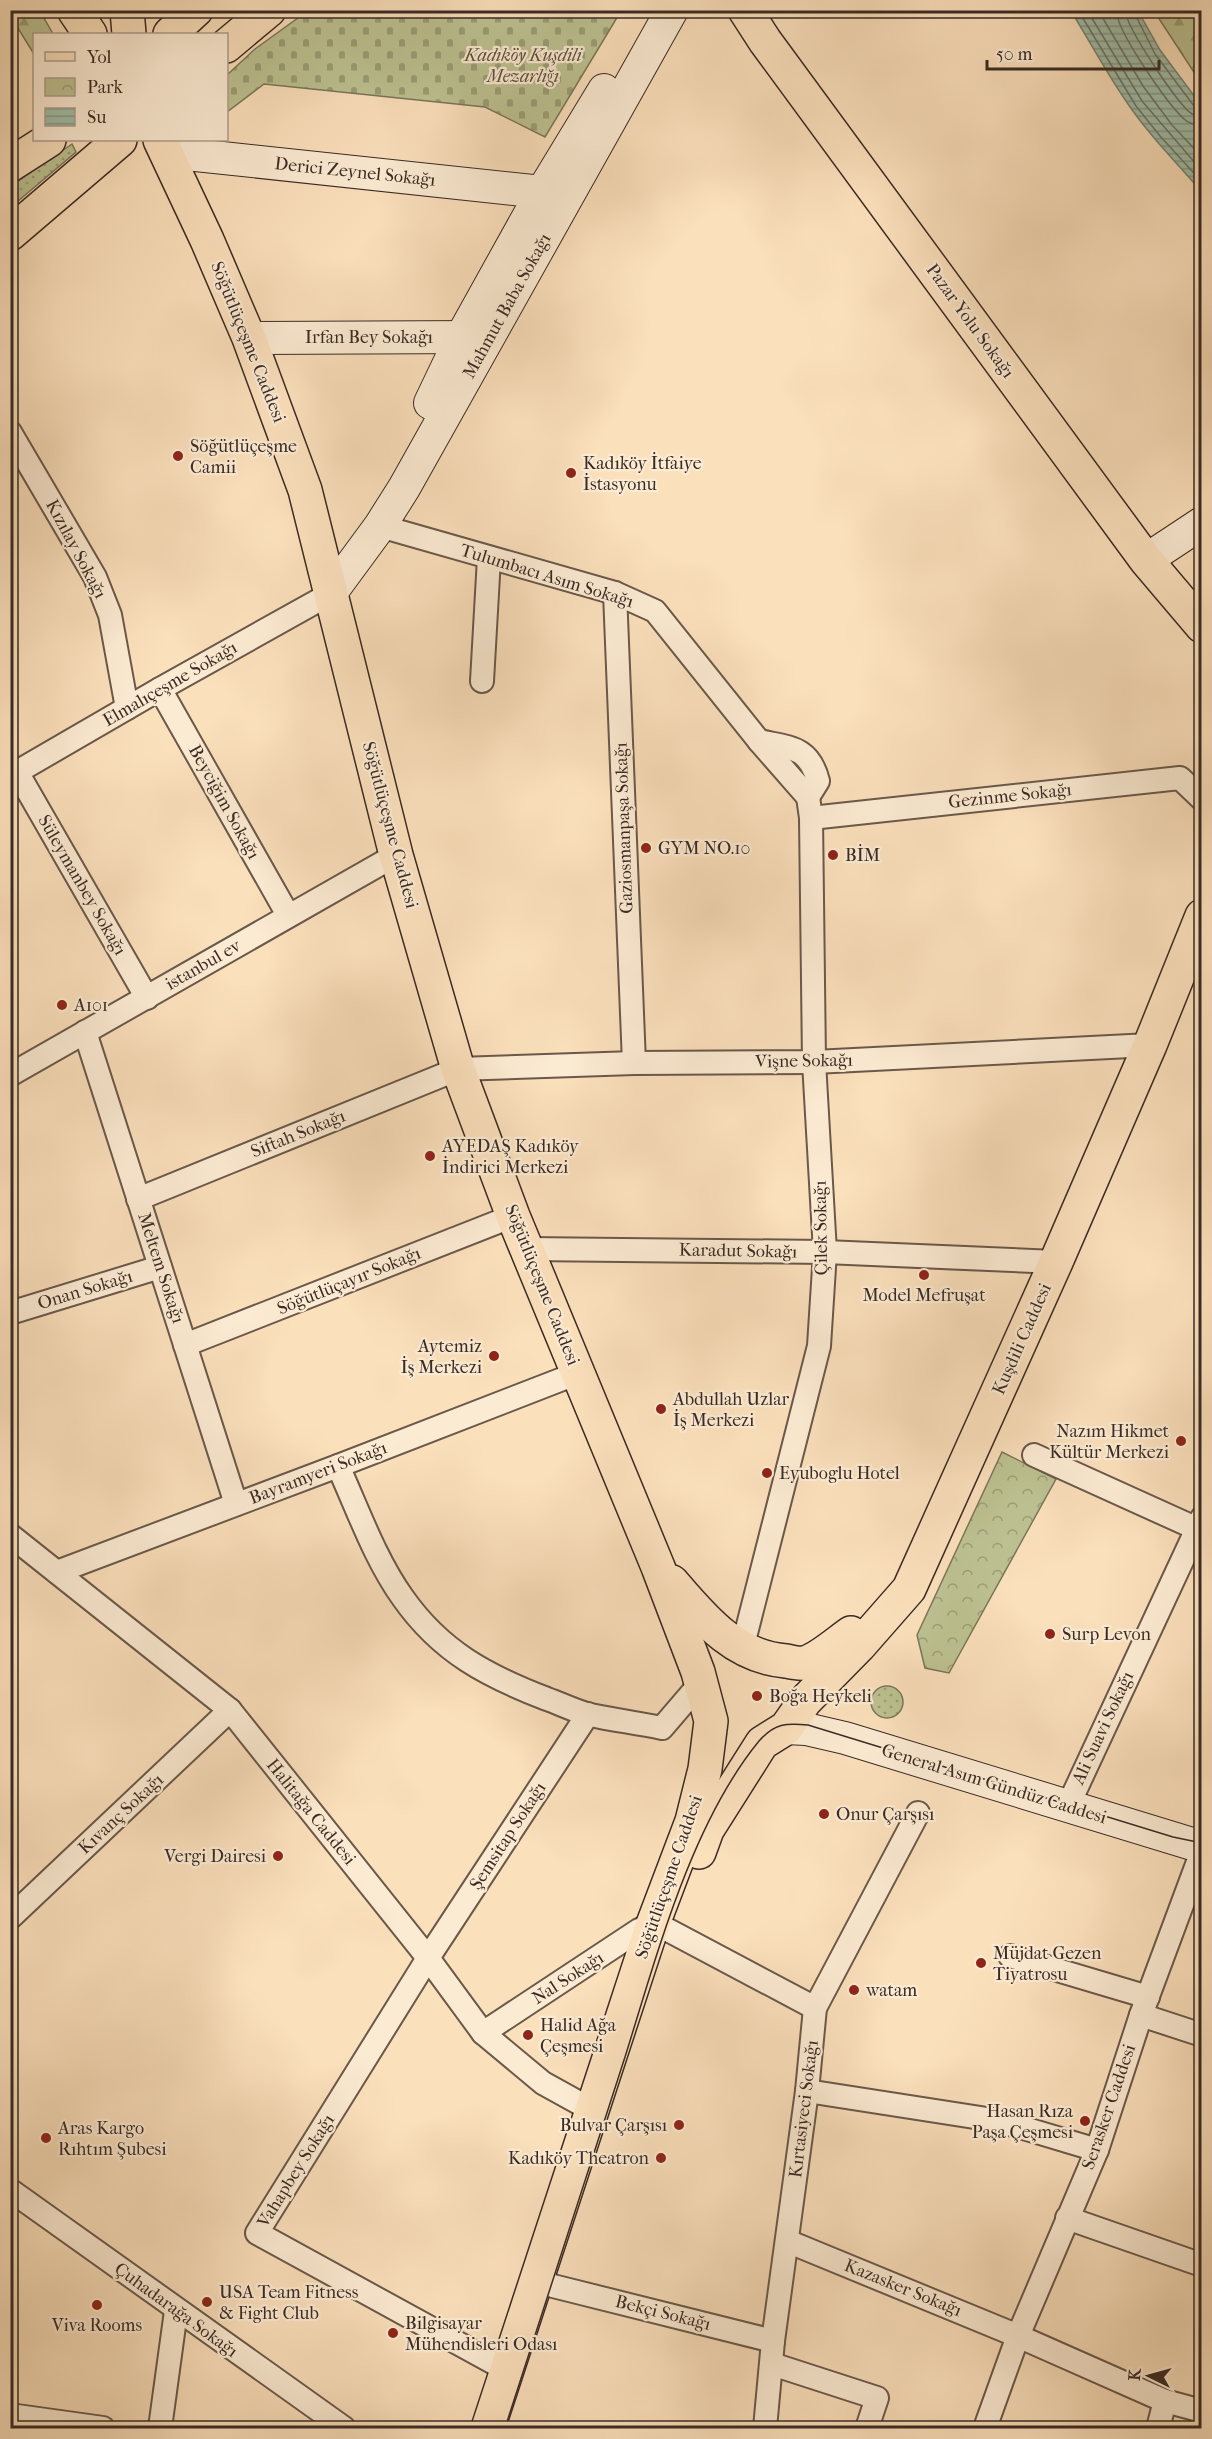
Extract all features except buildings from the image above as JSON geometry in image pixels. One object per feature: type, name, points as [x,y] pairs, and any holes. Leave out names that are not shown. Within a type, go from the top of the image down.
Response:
[{"type":"main road","points":[[74,10],[89,33]]},
{"type":"main road","points":[[127,10],[129,33]]},
{"type":"main road","points":[[171,33],[196,10]]},
{"type":"main road","points":[[228,44],[268,10]]},
{"type":"main road","name":"Pazar Yolu Sokağı","points":[[745,10],[765,41],[1146,560],[1202,626]]},
{"type":"main road","points":[[10,165],[47,141]]},
{"type":"main road","points":[[10,234],[119,141]]},
{"type":"main road","name":"Söğütlüçeşme Caddesi","points":[[164,146],[249,338],[305,490],[396,855],[458,1069],[513,1216],[658,1567],[698,1672],[711,1721],[705,1769],[692,1821],[553,2286],[508,2428]]},
{"type":"main road","name":"Kuşdili Caddesi","points":[[786,1728],[805,1701],[859,1646],[909,1589],[1056,1262],[1150,1045],[1202,916]]},
{"type":"main road","points":[[658,1567],[713,1629],[742,1649],[771,1660],[805,1663],[823,1653],[909,1589]]},
{"type":"main road","name":"Söğütlüçeşme Caddesi","points":[[488,2428],[590,2109],[660,1927],[707,1830],[762,1743],[786,1728]]},
{"type":"street","name":"Mahmut Baba Sokağı","points":[[327,583],[380,526],[404,488],[542,192],[655,12]]},
{"type":"street","name":"Mahmut Baba Sokağı","points":[[327,583],[351,531],[372,505],[418,425],[475,337],[655,12]]},
{"type":"street","name":"Derici Zeynel Sokağı","points":[[164,146],[542,192]]},
{"type":"street","name":"Irfan Bey Sokağı","points":[[249,338],[475,337]]},
{"type":"street","name":"Kızılay Sokağı","points":[[14,446],[94,577],[110,615],[127,708]]},
{"type":"street","points":[[1146,560],[1202,523]]},
{"type":"street","name":"Tulumbacı Asım Sokağı","points":[[380,526],[615,593],[655,611],[759,741],[809,808]]},
{"type":"street","points":[[482,681],[489,558]]},
{"type":"street","name":"Elmalıçeşme Sokağı","points":[[14,774],[160,689],[327,583]]},
{"type":"street","name":"Gaziosmanpaşa Sokağı","points":[[615,593],[634,1063]]},
{"type":"street","name":"Beyciğim Sokağı","points":[[160,689],[288,915]]},
{"type":"street","name":"Süleymanbey Sokağı","points":[[14,774],[147,998]]},
{"type":"street","name":"Gezinme Sokağı","points":[[809,808],[1180,778],[1202,799]]},
{"type":"street","name":"Çilek Sokağı","points":[[742,1649],[819,1346],[825,1252],[814,1062],[809,808]]},
{"type":"street","name":"istanbul ev","points":[[10,1075],[396,855]]},
{"type":"street","name":"Meltem Sokağı","points":[[85,1032],[236,1504]]},
{"type":"street","name":"Vişne Sokağı","points":[[458,1069],[634,1063],[814,1062],[1150,1045]]},
{"type":"street","name":"Siftah Sokağı","points":[[138,1199],[458,1069]]},
{"type":"street","name":"Söğütlüçayır Sokağı","points":[[185,1345],[513,1216]]},
{"type":"street","name":"Karadut Sokağı","points":[[527,1249],[825,1252],[1056,1262]]},
{"type":"street","name":"Onan Sokağı","points":[[10,1313],[160,1267]]},
{"type":"street","name":"Bayramyeri Sokağı","points":[[57,1572],[578,1373]]},
{"type":"street","points":[[1034,1455],[1200,1526]]},
{"type":"street","points":[[338,1466],[382,1564],[402,1598],[422,1622],[450,1649],[502,1682],[588,1714],[662,1728],[692,1693]]},
{"type":"street","name":"Ali Suavi Sokağı","points":[[1067,1808],[1200,1526]]},
{"type":"street","name":"Halitağa Caddesi","points":[[10,1535],[230,1710],[428,1958],[483,2033],[543,2083],[590,2109]]},
{"type":"street","name":"Kıvanç Sokağı","points":[[11,1922],[230,1710]]},
{"type":"street","name":"Şemsitap Sokağı","points":[[428,1958],[588,1714]]},
{"type":"street","name":"General Asım Gündüz Caddesi","points":[[786,1728],[806,1729],[845,1738],[1202,1849]]},
{"type":"street","name":"Kırtasiyeci Sokağı","points":[[765,2428],[773,2341],[807,2091],[815,2008],[918,1813]]},
{"type":"street","name":"Serasker Caddesi","points":[[985,2428],[1018,2336],[1096,2151],[1144,2006],[1202,1849]]},
{"type":"street","points":[[660,1927],[815,2008]]},
{"type":"street","name":"Nal Sokağı","points":[[483,2033],[639,1930],[660,1927]]},
{"type":"street","points":[[1010,1956],[1144,2006],[1202,2035]]},
{"type":"street","name":"Vahapbey Sokağı","points":[[428,1958],[257,2233],[507,2370]]},
{"type":"street","points":[[807,2091],[1000,2121],[1096,2151]]},
{"type":"street","name":"Çuhadarağa Sokağı","points":[[10,2190],[176,2311],[344,2428]]},
{"type":"street","points":[[1067,2217],[1202,2265]]},
{"type":"street","name":"Kazasker Sokağı","points":[[787,2241],[1018,2336],[1165,2400],[1202,2412]]},
{"type":"street","name":"Bekçi Sokağı","points":[[553,2286],[773,2341]]},
{"type":"street","points":[[160,2428],[176,2311]]},
{"type":"street","points":[[772,2364],[877,2398],[867,2428]]},
{"type":"street","points":[[1158,2428],[1165,2400]]},
{"type":"street","points":[[10,2415],[103,2428]]},
{"type":"green space","name":"Kadıköy Kuşdili Mezarlığı","points":[[309,10],[621,10],[545,137],[485,107],[264,84],[228,111],[228,74],[255,49]]},
{"type":"green space","points":[[10,11],[40,11],[52,33],[33,33],[33,52],[11,17]]},
{"type":"green space","points":[[1154,11],[1201,11],[1201,83]]},
{"type":"green space","points":[[72,144],[76,152],[11,207],[11,186]]},
{"type":"green space","points":[[1002,1452],[1056,1479],[949,1673],[925,1668],[917,1635]]},
{"type":"green space","points":[[887,1686],[899,1690],[903,1702],[899,1714],[887,1718],[875,1714],[871,1702],[875,1690]]},
{"type":"water","points":[[1071,11],[1138,11],[1160,50],[1201,105],[1201,191],[1133,111]]},
{"type":"tram line","points":[[505,2428],[678,1892],[714,1811],[735,1774],[765,1735],[781,1726],[808,1725],[1173,1837],[1202,1843]]},
{"type":"place","name":"Söğütlüçeşme Camii","points":[[178,456]]},
{"type":"place","name":"Kadıköy İtfaiye İstasyonu","points":[[571,473]]},
{"type":"place","name":"GYM NO.10","points":[[646,848]]},
{"type":"place","name":"BİM","points":[[833,855]]},
{"type":"place","name":"A101","points":[[62,1005]]},
{"type":"place","name":"AYEDAŞ Kadıköy İndirici Merkezi","points":[[430,1156]]},
{"type":"place","name":"Model Mefruşat","points":[[924,1275]]},
{"type":"place","name":"Aytemiz İş Merkezi","points":[[494,1356]]},
{"type":"place","name":"Abdullah Uzlar İş Merkezi","points":[[661,1409]]},
{"type":"place","name":"Nazım Hikmet Kültür Merkezi","points":[[1181,1441]]},
{"type":"place","name":"Eyuboglu Hotel","points":[[767,1473]]},
{"type":"place","name":"Surp Levon","points":[[1050,1634]]},
{"type":"place","name":"Boğa Heykeli","points":[[757,1696]]},
{"type":"place","name":"Onur Çarşısı","points":[[824,1814]]},
{"type":"place","name":"Vergi Dairesi","points":[[278,1856]]},
{"type":"place","name":"Müjdat Gezen Tiyatrosu","points":[[981,1963]]},
{"type":"place","name":"watam","points":[[854,1990]]},
{"type":"place","name":"Halid Ağa Çeşmesi","points":[[528,2035]]},
{"type":"place","name":"Hasan Rıza Paşa Çeşmesi","points":[[1085,2121]]},
{"type":"place","name":"Bulvar Çarşısı","points":[[679,2125]]},
{"type":"place","name":"Aras Kargo Rıhtım Şubesi","points":[[46,2138]]},
{"type":"place","name":"Kadıköy Theatron","points":[[661,2158]]},
{"type":"place","name":"USA Team Fitness & Fight Club","points":[[207,2302]]},
{"type":"place","name":"Viva Rooms","points":[[97,2305]]},
{"type":"place","name":"Bilgisayar Mühendisleri Odası","points":[[393,2333]]}]
